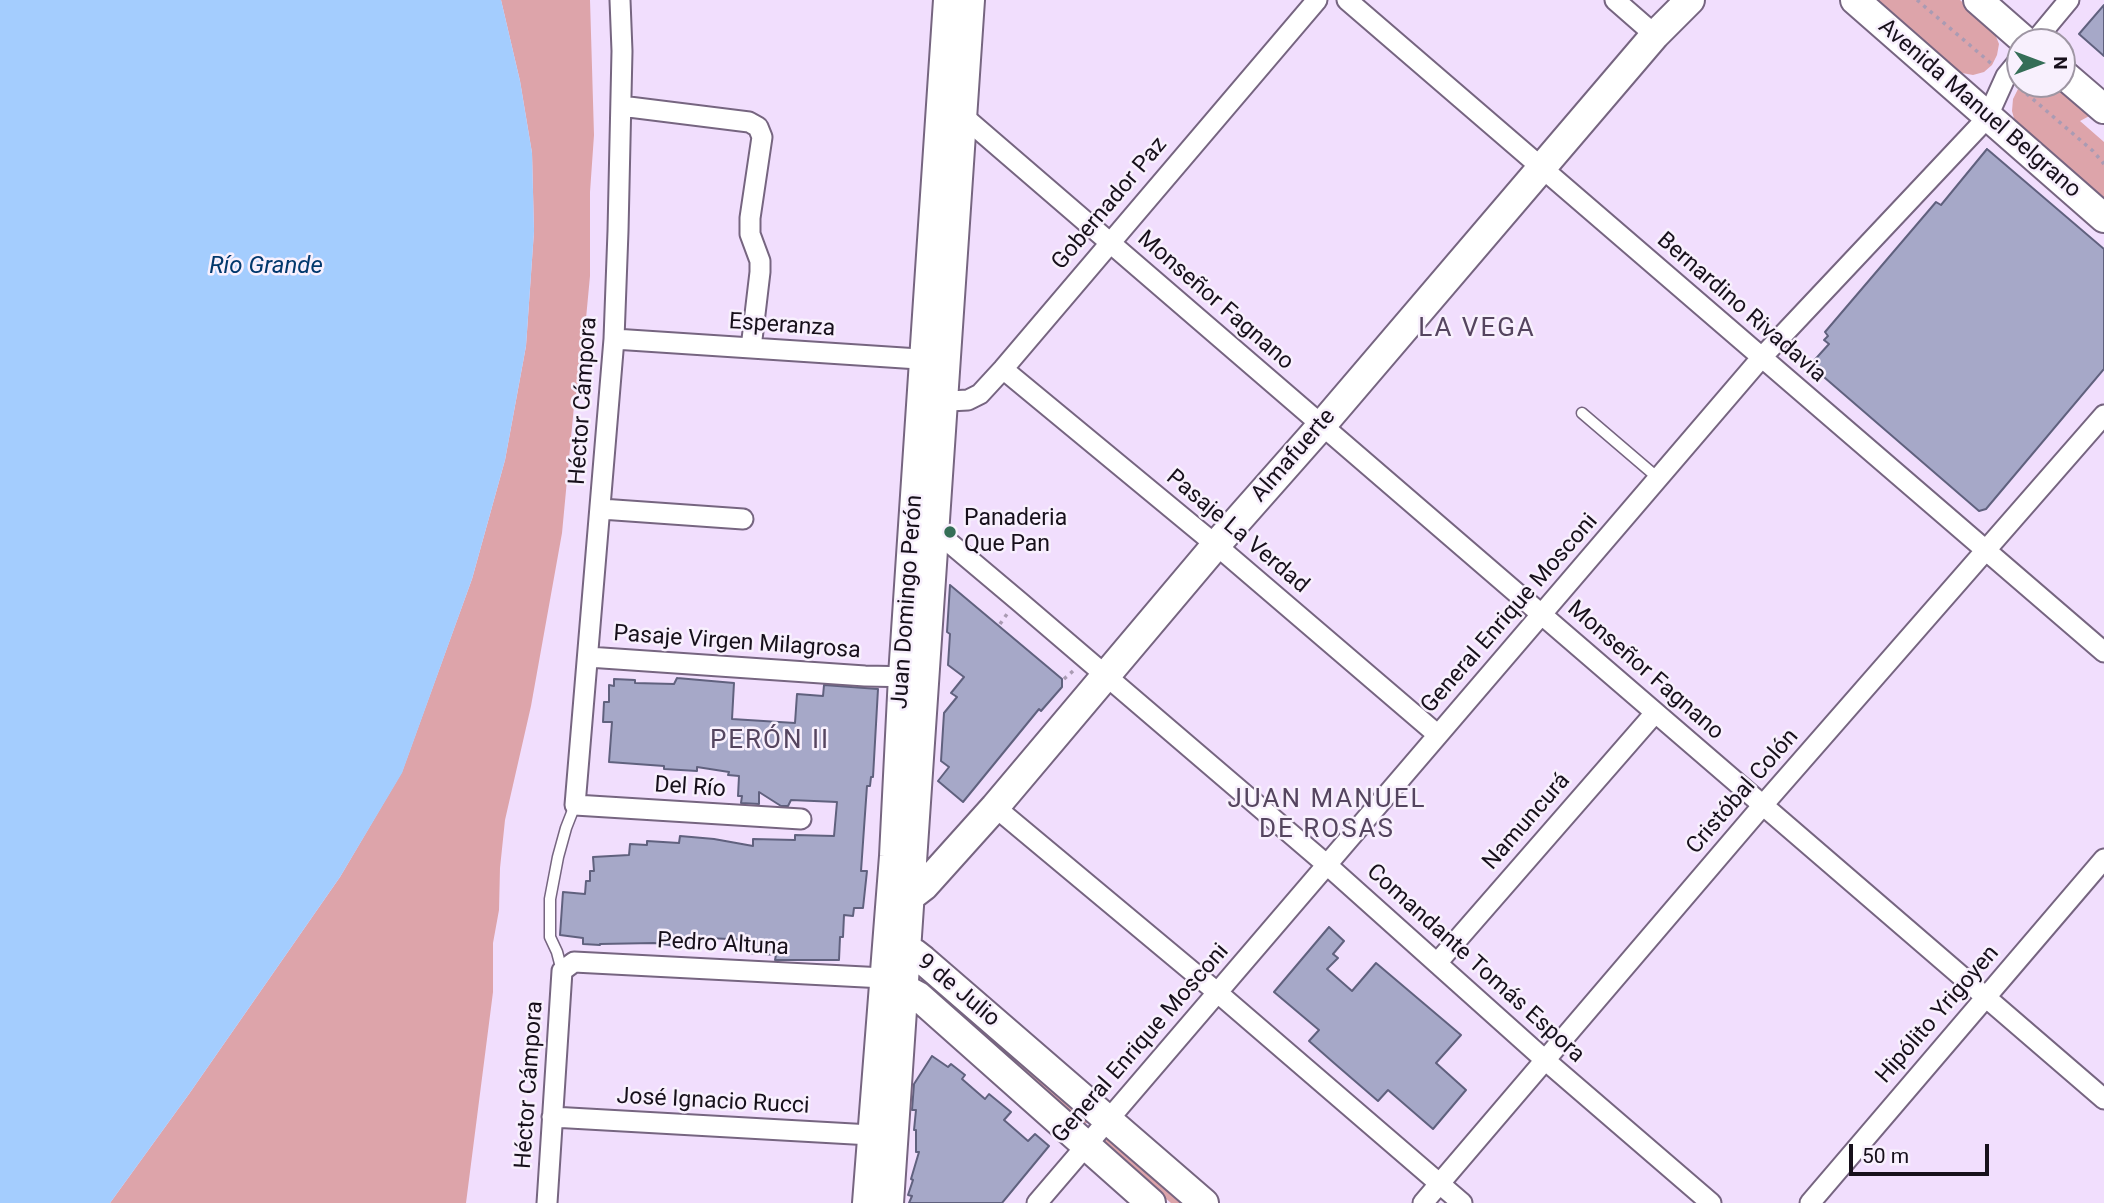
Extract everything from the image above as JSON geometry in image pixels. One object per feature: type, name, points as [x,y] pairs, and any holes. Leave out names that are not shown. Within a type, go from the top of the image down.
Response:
[{"type":"main road","name":"Juan Domingo Perón","points":[[889,1203],[894,983],[935,360],[948,0]]},
{"type":"main road","name":"Juan Domingo Perón","points":[[935,360],[963,116],[971,0]]},
{"type":"main road","name":"Almafuerte","points":[[901,895],[924,886],[995,807],[1216,545],[1655,35],[1690,0]]},
{"type":"main road","name":"Avenida Manuel Belgrano","points":[[1855,0],[2104,218]]},
{"type":"main road","points":[[1978,0],[2010,28]]},
{"type":"main road","points":[[2076,85],[2104,109]]},
{"type":"main road","name":"Juan Domingo Perón","points":[[867,1203],[871,1135],[894,983],[907,952],[901,895]]},
{"type":"main road","name":"9 de Julio","points":[[907,952],[914,953],[923,960],[1204,1203]]},
{"type":"main road","name":"9 de Julio","points":[[894,983],[918,996],[1151,1203]]},
{"type":"street","name":"Héctor Cámpora","points":[[575,805],[614,339],[622,51],[620,0]]},
{"type":"street","name":"Gobernador Paz","points":[[932,402],[968,400],[980,394],[1317,0]]},
{"type":"street","name":"Bernardino Rivadavia","points":[[1347,0],[2104,652]]},
{"type":"street","points":[[1615,0],[1655,35]]},
{"type":"street","points":[[2046,28],[2069,0]]},
{"type":"street","name":"General Enrique Mosconi","points":[[1037,1203],[1762,357],[1987,118],[2006,76]]},
{"type":"street","points":[[621,106],[750,122],[758,127],[762,137],[750,234],[760,261],[760,272],[751,348]]},
{"type":"street","name":"Monseñor Fagnano","points":[[963,116],[2104,1099]]},
{"type":"street","name":"Esperanza","points":[[614,339],[935,360]]},
{"type":"street","name":"Pasaje La Verdad","points":[[1003,369],[1216,545],[1438,735]]},
{"type":"street","name":"Cristóbal Colón","points":[[1423,1203],[1763,806],[2104,415]]},
{"type":"street","points":[[601,509],[743,519]]},
{"type":"street","name":"Comandante Tomás Espora","points":[[924,533],[954,547],[1326,864],[1545,1060],[1711,1203]]},
{"type":"street","name":"Pasaje Virgen Milagrosa","points":[[588,657],[914,677]]},
{"type":"street","name":"Namuncurá","points":[[1437,963],[1655,713]]},
{"type":"street","name":"Del Río","points":[[575,805],[801,819]]},
{"type":"street","points":[[995,807],[1218,993],[1462,1203]]},
{"type":"street","name":"Hipólito Yrigoyen","points":[[1810,1203],[2104,859]]},
{"type":"street","name":"Pedro Altuna","points":[[562,971],[574,962],[894,983]]},
{"type":"street","name":"Héctor Cámpora","points":[[547,1203],[562,971]]},
{"type":"street","name":"José Ignacio Rucci","points":[[552,1117],[871,1135]]},
{"type":"lane","points":[[1582,413],[1658,478]]},
{"type":"lane","points":[[562,971],[558,952],[550,937],[550,900],[558,857],[575,805]]},
{"type":"path","points":[[1000,624],[1009,611]]},
{"type":"path","points":[[1064,678],[1076,669]]},
{"type":"shaded area","points":[[501,0],[590,0],[594,135],[590,192],[590,276],[562,533],[531,706],[505,820],[499,910],[493,943],[493,992],[466,1203],[110,1203],[340,877],[402,772],[472,579],[505,460],[526,346],[534,231],[532,153],[520,81]]},
{"type":"shaded area","points":[[1873,0],[1960,0],[1989,25],[1999,44],[1997,55],[1992,65],[1984,72],[1973,75],[1962,73]]},
{"type":"shaded area","points":[[2074,98],[2093,114],[2080,121],[2104,142],[2104,201],[2015,122],[2013,99]]},
{"type":"shaded area","points":[[936,981],[1087,1116],[1087,1123],[1080,1125],[926,992],[928,984]]},
{"type":"shaded area","points":[[1114,1137],[1190,1203],[1171,1203],[1106,1147],[1105,1140]]},
{"type":"water","name":"Río Grande","points":[[0,0],[501,0],[520,81],[532,153],[534,231],[526,346],[505,460],[472,579],[402,773],[340,877],[110,1203],[0,1203]]},
{"type":"building","points":[[2104,5],[2104,56],[2079,34]]},
{"type":"building","points":[[1987,149],[2104,249],[2104,369],[1986,509],[1979,511],[1810,365],[1829,344],[1824,340],[1828,336],[1825,332],[1936,202],[1941,205]]},
{"type":"building","points":[[950,585],[1062,679],[1062,687],[1041,711],[1039,709],[963,802],[938,781],[949,767],[941,761],[944,713],[957,697],[951,693],[964,677],[948,665]]},
{"type":"building","points":[[677,678],[734,683],[732,719],[795,723],[797,694],[823,696],[824,685],[878,689],[873,777],[870,786],[867,786],[861,871],[867,871],[863,908],[854,908],[853,916],[844,915],[839,960],[775,960],[776,955],[749,953],[749,940],[708,938],[707,943],[693,941],[692,948],[654,943],[583,944],[583,938],[560,935],[563,892],[585,894],[586,881],[590,881],[590,871],[594,871],[593,857],[629,855],[630,844],[647,845],[647,841],[679,843],[680,836],[753,846],[753,839],[795,840],[795,835],[834,836],[837,802],[791,800],[788,806],[781,806],[759,792],[759,804],[741,803],[742,796],[738,796],[739,776],[728,775],[729,772],[697,767],[697,771],[664,769],[664,766],[609,762],[612,722],[603,722],[604,702],[609,702],[609,685],[614,686],[614,679],[635,680],[635,683],[674,684]]},
{"type":"building","points":[[1329,927],[1344,941],[1333,954],[1338,958],[1327,969],[1352,991],[1376,963],[1461,1035],[1436,1063],[1466,1090],[1433,1129],[1388,1090],[1378,1101],[1309,1041],[1319,1030],[1274,992]]},
{"type":"building","points":[[932,1056],[948,1067],[951,1064],[965,1075],[962,1079],[985,1099],[989,1094],[1011,1112],[1004,1120],[1028,1141],[1035,1134],[1049,1146],[1002,1203],[909,1203],[912,1196],[908,1195],[913,1180],[911,1179],[919,1152],[916,1152],[914,1130],[916,1110],[912,1110],[914,1084]]},
{"type":"place","name":"Panaderia Que Pan","points":[[950,532]]},
{"type":"district","name":"LA VEGA","points":[[1477,329]]},
{"type":"district","name":"PERÓN II","points":[[770,741]]},
{"type":"district","name":"JUAN MANUEL DE ROSAS","points":[[1327,815]]}]
